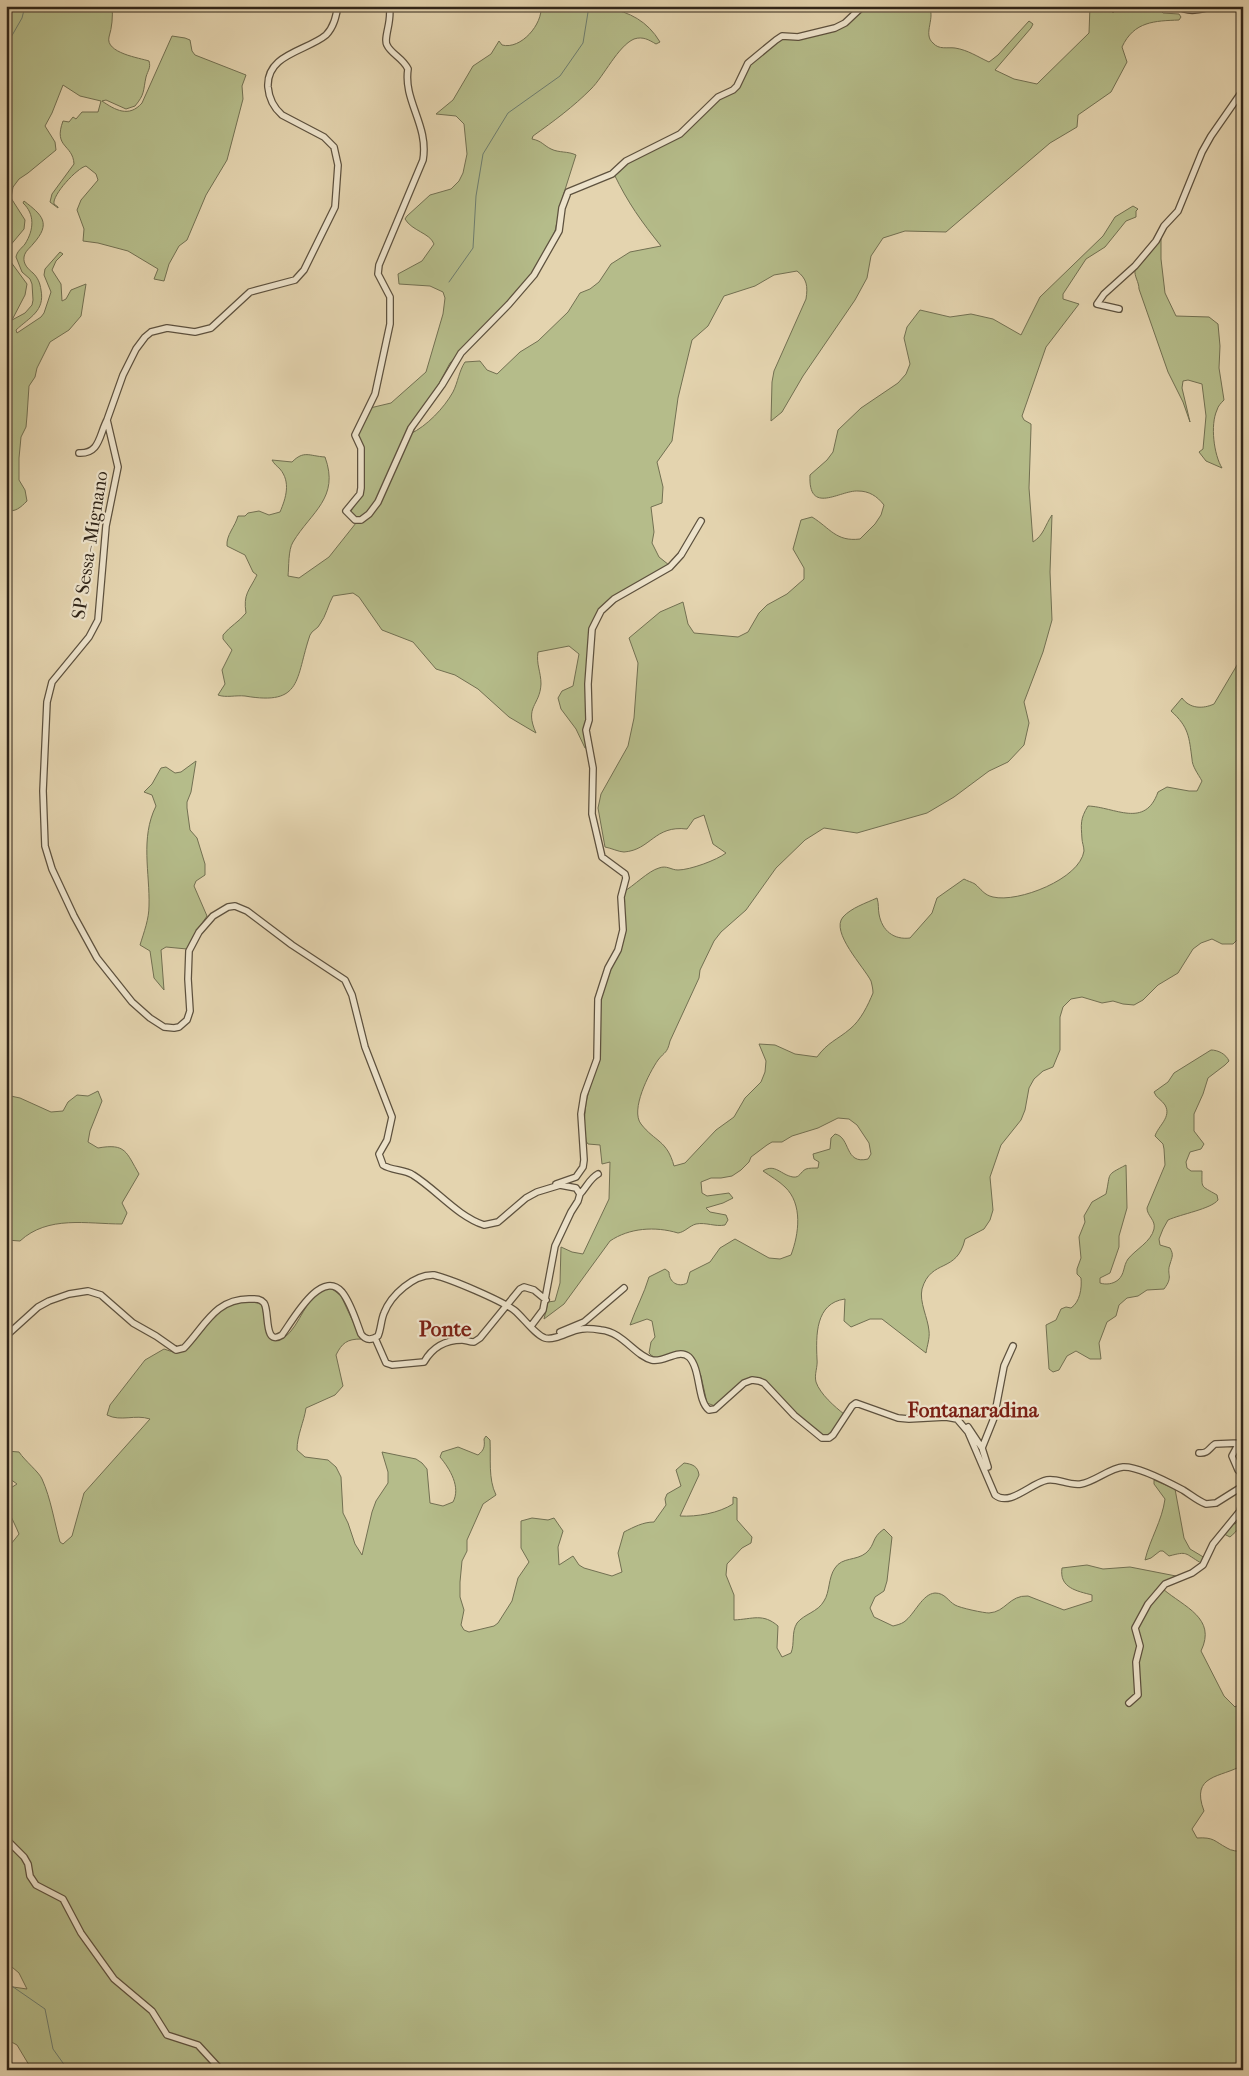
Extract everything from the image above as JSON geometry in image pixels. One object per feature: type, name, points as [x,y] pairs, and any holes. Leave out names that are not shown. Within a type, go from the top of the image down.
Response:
[{"type":"street","points":[[79,453],[86,454],[94,449],[107,420],[123,375],[136,349],[145,337],[159,329],[167,328],[195,332],[211,328],[250,292],[290,282],[304,270],[334,207],[337,195],[338,157],[332,144],[324,137],[276,110],[270,96],[268,81],[271,72],[282,59],[322,37],[329,31],[335,20],[338,6]]},
{"type":"street","points":[[389,6],[391,13],[385,38],[387,46],[400,57],[408,69],[406,79],[423,132],[424,150],[422,160],[381,256],[379,265],[378,274],[390,297],[390,324],[375,394],[355,435],[361,448],[361,488],[360,494],[346,511],[355,520],[361,520],[369,514],[378,502],[411,428],[442,385],[461,353],[509,304],[534,275],[559,231],[562,208],[568,192],[612,174],[626,161],[680,134],[718,97],[733,90],[737,86],[748,63],[782,36],[798,37],[835,28],[845,23],[862,6]]},
{"type":"street","points":[[1177,6],[1185,10],[1194,10],[1213,6]]},
{"type":"street","points":[[1119,309],[1097,304],[1104,294],[1135,266],[1156,241],[1164,226],[1178,211],[1202,152],[1243,90]]},
{"type":"street","name":"SP Sessa- Mignano","points":[[107,420],[118,467],[106,526],[98,620],[89,636],[52,682],[47,702],[44,753],[42,814],[44,846],[52,869],[85,938],[102,964],[132,1002],[158,1023],[174,1028],[183,1025],[190,1011],[188,958],[189,951],[199,932],[223,908],[235,906],[247,911],[292,945],[338,974],[348,984],[365,1047],[392,1117],[387,1140],[379,1154],[383,1165],[404,1170],[484,1225],[495,1224],[526,1198],[555,1186]]},
{"type":"street","points":[[555,1186],[562,1181],[576,1177],[583,1167],[581,1114],[584,1095],[596,1059],[598,999],[608,968],[618,950],[624,930],[621,897],[626,878],[625,874],[602,857],[592,814],[592,768],[586,730],[589,720],[588,684],[592,629],[602,611],[614,599],[670,566],[682,555],[702,521]]},
{"type":"street","points":[[531,1326],[543,1310],[546,1300],[555,1246],[580,1194],[587,1188],[592,1177],[598,1174]]},
{"type":"street","points":[[555,1186],[571,1185],[580,1194]]},
{"type":"street","points":[[6,1336],[38,1308],[49,1301],[69,1294],[88,1291],[101,1295],[133,1323],[176,1350],[185,1346],[218,1309],[236,1299],[256,1299],[262,1301],[266,1306],[269,1333],[277,1338],[282,1335],[311,1295],[321,1287],[329,1285],[342,1293],[364,1337],[370,1340],[375,1338],[380,1332],[381,1322],[388,1305],[410,1282],[422,1276],[438,1276],[507,1305],[544,1338],[553,1338],[582,1329],[603,1330],[622,1338],[652,1360],[660,1361],[678,1354],[686,1355],[690,1359],[699,1379],[705,1405],[710,1410],[715,1409],[746,1382],[760,1380],[794,1415],[822,1438],[829,1438],[834,1435],[856,1402],[898,1418],[946,1416],[957,1419],[971,1431],[982,1448],[995,1494],[1000,1498],[1007,1499],[1045,1480],[1076,1485],[1084,1484],[1122,1467],[1139,1470],[1183,1490],[1206,1504],[1216,1503],[1242,1489]]},
{"type":"street","points":[[375,1338],[386,1363],[392,1365],[424,1362],[433,1350],[443,1343],[462,1340],[474,1342],[485,1332],[524,1286],[534,1290],[546,1300]]},
{"type":"street","points":[[553,1338],[560,1332],[584,1322],[624,1288]]},
{"type":"street","points":[[982,1448],[994,1418],[1004,1366],[1013,1346]]},
{"type":"street","points":[[964,1425],[990,1479]]},
{"type":"street","points":[[1199,1453],[1204,1454],[1208,1452],[1215,1444],[1241,1443]]},
{"type":"street","points":[[1241,1443],[1232,1456],[1238,1470],[1243,1475]]},
{"type":"street","points":[[1129,1703],[1138,1695],[1136,1662],[1140,1646],[1135,1628],[1145,1609],[1167,1581],[1192,1573],[1203,1565],[1213,1544],[1240,1511],[1243,1499]]},
{"type":"street","points":[[6,1834],[8,1841],[24,1857],[28,1864],[30,1876],[36,1885],[63,1899],[81,1933],[114,1979],[152,2011],[167,2035],[198,2044],[222,2070]]},
{"type":"green space","points":[[6,6],[112,6],[109,43],[124,54],[149,61],[150,63],[141,98],[135,106],[126,109],[106,100],[102,101],[117,110],[132,110],[142,103],[172,36],[190,40],[192,51],[195,55],[246,75],[242,86],[243,99],[227,160],[206,195],[187,240],[179,246],[169,264],[164,281],[154,279],[158,269],[128,251],[83,241],[84,229],[77,210],[81,200],[98,180],[96,174],[86,166],[66,182],[57,195],[54,204],[58,208],[50,202],[52,194],[74,164],[73,158],[60,136],[63,121],[69,122],[73,117],[76,119],[82,112],[98,112],[101,101],[80,96],[63,85],[45,126],[55,142],[56,150],[19,179],[13,187],[11,198],[25,220],[24,229],[9,247],[8,258],[27,284],[25,295],[12,320],[25,313],[32,305],[33,300],[32,284],[30,279],[22,272],[16,257],[18,251],[28,239],[32,222],[30,212],[23,203],[24,201],[40,215],[43,225],[39,237],[26,251],[24,260],[26,266],[35,275],[39,283],[42,297],[41,303],[35,313],[16,330],[17,333],[44,313],[51,292],[44,275],[45,269],[60,252],[63,254],[56,261],[52,270],[61,284],[62,301],[66,299],[71,290],[86,284],[81,316],[69,330],[50,342],[37,368],[35,377],[29,386],[26,427],[21,437],[19,458],[19,480],[25,490],[27,501],[12,511],[6,510]]},
{"type":"green space","points":[[541,6],[592,6],[623,12],[650,28],[660,42],[656,44],[640,38],[628,43],[617,54],[591,89],[563,114],[533,136],[532,139],[551,149],[576,155],[563,196],[555,231],[548,247],[532,273],[515,294],[450,363],[373,506],[363,516],[357,517],[350,513],[362,492],[357,435],[370,408],[391,403],[426,372],[443,314],[445,298],[443,292],[430,286],[399,284],[398,274],[422,261],[434,244],[429,237],[405,219],[430,195],[451,189],[459,181],[463,173],[467,154],[464,124],[456,116],[436,114],[453,100],[473,66],[491,54],[499,41],[502,45],[516,44],[535,28],[541,13]]},
{"type":"green space","points":[[864,6],[928,6],[931,15],[929,35],[935,45],[964,50],[989,62],[998,55],[1029,21],[1033,24],[1031,28],[995,70],[1014,79],[1037,84],[1089,33],[1090,6],[1108,6],[1113,13],[1119,6],[1156,6],[1163,13],[1179,14],[1181,17],[1179,20],[1146,24],[1133,32],[1122,47],[1127,62],[1111,92],[1078,115],[1077,127],[1050,143],[946,232],[905,231],[883,238],[871,256],[867,278],[855,300],[803,376],[782,412],[771,421],[774,371],[806,299],[806,283],[797,271],[774,275],[755,286],[724,296],[708,326],[692,340],[678,398],[672,441],[657,462],[663,487],[662,503],[651,507],[654,532],[652,543],[659,557],[669,565],[598,614],[592,623],[587,748],[585,748],[576,729],[561,709],[558,698],[562,691],[573,686],[579,654],[569,646],[538,652],[541,684],[532,711],[536,733],[509,717],[478,689],[455,675],[436,669],[413,642],[382,630],[359,597],[353,593],[333,596],[322,621],[310,635],[298,676],[294,686],[287,693],[278,697],[264,698],[218,695],[225,684],[222,670],[232,650],[223,639],[223,635],[246,613],[246,597],[257,575],[253,572],[245,555],[227,546],[227,542],[238,516],[245,516],[248,513],[259,511],[269,515],[280,512],[286,496],[286,485],[283,474],[272,460],[292,462],[303,455],[325,457],[329,471],[329,483],[321,504],[300,531],[290,549],[288,576],[299,578],[329,557],[356,523],[368,516],[410,434],[429,421],[445,404],[453,392],[465,362],[480,361],[487,370],[497,374],[520,352],[538,341],[568,312],[580,293],[590,289],[599,282],[611,264],[630,252],[661,246],[635,212],[614,174],[621,167],[670,142],[720,98],[731,94],[750,64],[771,46],[783,38],[840,28]]},
{"type":"green space","points":[[1133,206],[1138,209],[1136,217],[1126,221],[1105,247],[1086,259],[1063,294],[1063,299],[1079,304],[1046,347],[1022,416],[1024,420],[1031,424],[1029,488],[1033,542],[1042,533],[1052,515],[1050,572],[1052,620],[1043,652],[1024,702],[1029,723],[1024,745],[1008,762],[989,771],[954,797],[927,813],[857,833],[824,828],[805,840],[776,868],[746,910],[721,932],[714,941],[668,1048],[658,1060],[646,1082],[639,1101],[638,1118],[646,1130],[668,1151],[674,1166],[685,1163],[716,1130],[734,1117],[745,1098],[761,1082],[765,1072],[766,1061],[759,1044],[775,1045],[795,1054],[817,1057],[829,1044],[854,1025],[864,1012],[873,993],[873,988],[871,981],[844,940],[841,931],[840,923],[843,917],[854,908],[877,898],[879,914],[886,930],[894,936],[910,938],[932,913],[937,898],[964,879],[975,884],[987,895],[1004,898],[1046,887],[1072,871],[1080,861],[1084,851],[1081,829],[1088,806],[1119,812],[1137,813],[1145,810],[1152,803],[1158,792],[1167,787],[1197,791],[1202,781],[1193,764],[1187,733],[1185,727],[1171,711],[1182,698],[1185,702],[1197,707],[1214,704],[1243,655],[1243,934],[1233,944],[1222,944],[1212,939],[1201,943],[1193,949],[1178,973],[1158,985],[1143,1000],[1134,1005],[1113,1001],[1102,1003],[1082,997],[1071,999],[1063,1007],[1060,1017],[1060,1050],[1053,1067],[1043,1071],[1034,1079],[1029,1088],[1021,1120],[1001,1145],[990,1177],[993,1210],[990,1220],[984,1229],[965,1239],[956,1257],[931,1273],[922,1289],[921,1294],[929,1334],[926,1353],[882,1319],[870,1319],[851,1327],[844,1321],[845,1299],[835,1302],[823,1314],[819,1322],[817,1340],[816,1382],[824,1396],[844,1414],[830,1436],[823,1437],[817,1433],[766,1382],[748,1379],[741,1382],[715,1406],[707,1403],[701,1376],[692,1356],[679,1353],[658,1358],[654,1357],[649,1353],[651,1342],[655,1337],[652,1321],[647,1319],[630,1325],[649,1277],[665,1269],[669,1272],[669,1276],[675,1283],[680,1285],[687,1283],[690,1272],[710,1262],[720,1248],[735,1239],[769,1258],[780,1259],[791,1255],[796,1238],[798,1220],[795,1202],[785,1187],[763,1171],[771,1168],[795,1177],[799,1176],[806,1169],[818,1168],[819,1162],[814,1159],[813,1154],[830,1149],[831,1138],[835,1134],[844,1140],[851,1155],[855,1158],[860,1160],[868,1159],[871,1154],[869,1143],[857,1125],[849,1119],[838,1118],[818,1128],[792,1136],[782,1142],[772,1142],[751,1157],[741,1170],[732,1176],[711,1178],[701,1182],[702,1193],[707,1196],[729,1193],[733,1198],[706,1208],[710,1212],[726,1215],[728,1220],[725,1225],[696,1224],[678,1233],[660,1229],[642,1230],[625,1233],[617,1237],[610,1241],[564,1304],[544,1319],[548,1302],[555,1301],[560,1283],[561,1247],[583,1254],[609,1199],[610,1162],[602,1164],[600,1145],[588,1144],[586,1141],[584,1123],[586,1102],[600,1050],[600,999],[610,968],[625,935],[623,892],[650,872],[659,868],[664,867],[678,870],[689,868],[726,853],[713,844],[704,815],[694,819],[687,829],[667,831],[633,850],[622,852],[605,847],[598,808],[601,794],[628,746],[634,718],[638,663],[629,638],[660,612],[683,602],[688,624],[694,633],[738,637],[748,632],[759,613],[767,605],[787,594],[804,579],[804,568],[793,549],[801,520],[812,517],[839,536],[860,539],[875,524],[881,515],[884,505],[879,499],[862,491],[820,498],[814,495],[810,475],[833,452],[838,430],[861,408],[898,383],[906,374],[910,364],[904,338],[907,327],[920,310],[950,317],[971,314],[993,319],[1021,335],[1040,297],[1103,236],[1115,217]]},
{"type":"green space","points":[[1161,238],[1161,259],[1165,293],[1176,316],[1209,317],[1218,324],[1219,368],[1224,400],[1217,409],[1213,432],[1217,456],[1222,468],[1206,461],[1199,452],[1203,449],[1206,416],[1202,384],[1188,380],[1183,381],[1182,388],[1190,422],[1183,402],[1168,372],[1135,275],[1135,270]]},
{"type":"green space","points":[[196,761],[187,808],[190,830],[197,838],[205,864],[205,875],[196,881],[194,886],[207,916],[187,949],[166,947],[161,950],[164,990],[154,978],[150,951],[140,945],[149,911],[148,830],[156,806],[152,795],[144,792],[152,784],[161,768],[166,767],[175,773],[181,772]]},
{"type":"green space","points":[[1211,1050],[1222,1053],[1229,1061],[1208,1078],[1194,1114],[1194,1131],[1204,1144],[1201,1149],[1190,1152],[1186,1162],[1187,1168],[1191,1171],[1202,1171],[1203,1186],[1217,1195],[1218,1200],[1203,1209],[1168,1220],[1159,1239],[1160,1245],[1170,1248],[1172,1252],[1167,1285],[1164,1289],[1147,1290],[1138,1296],[1127,1298],[1119,1305],[1116,1316],[1107,1322],[1099,1343],[1101,1359],[1090,1359],[1076,1351],[1067,1356],[1059,1370],[1053,1372],[1049,1369],[1046,1325],[1056,1320],[1061,1309],[1071,1308],[1078,1299],[1081,1290],[1081,1278],[1077,1274],[1081,1258],[1079,1237],[1085,1222],[1084,1216],[1092,1202],[1106,1194],[1110,1175],[1126,1165],[1127,1208],[1119,1236],[1119,1247],[1110,1273],[1100,1278],[1100,1283],[1114,1282],[1122,1275],[1125,1264],[1131,1255],[1147,1242],[1154,1229],[1154,1223],[1147,1208],[1165,1165],[1163,1144],[1155,1136],[1166,1117],[1167,1109],[1154,1092],[1168,1082],[1174,1073]]},
{"type":"green space","points":[[98,1091],[102,1101],[90,1131],[88,1142],[98,1148],[120,1148],[128,1155],[139,1174],[122,1203],[127,1213],[122,1224],[55,1224],[43,1227],[20,1241],[6,1240],[6,1095],[20,1098],[51,1112],[63,1111],[68,1102],[77,1095],[88,1096]]},
{"type":"green space","points":[[325,1288],[331,1288],[341,1296],[361,1339],[349,1341],[338,1351],[336,1355],[343,1386],[335,1395],[306,1408],[297,1450],[305,1457],[328,1460],[336,1467],[341,1477],[343,1513],[355,1544],[362,1555],[372,1512],[376,1501],[388,1483],[388,1472],[382,1452],[416,1459],[422,1463],[427,1469],[430,1503],[443,1506],[453,1502],[456,1490],[451,1473],[440,1457],[442,1452],[458,1447],[478,1455],[484,1448],[486,1436],[490,1440],[491,1475],[496,1495],[483,1504],[467,1540],[467,1551],[462,1561],[460,1597],[464,1610],[461,1625],[464,1630],[469,1632],[494,1626],[512,1601],[518,1578],[529,1562],[521,1548],[521,1521],[532,1518],[548,1520],[554,1518],[563,1531],[558,1547],[559,1565],[573,1556],[579,1565],[584,1568],[612,1576],[622,1572],[618,1553],[624,1532],[642,1524],[654,1522],[666,1505],[665,1499],[667,1494],[681,1486],[676,1470],[684,1463],[694,1466],[699,1475],[680,1516],[715,1512],[733,1504],[733,1497],[737,1498],[737,1520],[752,1537],[751,1543],[742,1548],[727,1564],[726,1575],[734,1595],[734,1620],[762,1618],[773,1622],[778,1626],[777,1648],[782,1657],[791,1653],[794,1630],[797,1623],[818,1608],[824,1601],[835,1568],[841,1562],[866,1553],[877,1535],[884,1529],[892,1537],[887,1581],[884,1591],[875,1597],[870,1608],[874,1617],[893,1626],[904,1622],[926,1597],[935,1593],[944,1596],[958,1606],[989,1613],[1000,1610],[1016,1598],[1022,1596],[1028,1596],[1064,1610],[1092,1601],[1092,1595],[1070,1588],[1066,1584],[1063,1580],[1062,1568],[1087,1565],[1103,1569],[1130,1567],[1176,1576],[1188,1572],[1201,1563],[1186,1554],[1169,1556],[1160,1551],[1145,1560],[1165,1499],[1154,1484],[1154,1480],[1175,1489],[1184,1538],[1190,1549],[1205,1558],[1212,1543],[1225,1526],[1229,1522],[1235,1524],[1243,1515],[1238,1530],[1230,1537],[1224,1534],[1214,1547],[1207,1564],[1163,1589],[1196,1614],[1202,1622],[1205,1630],[1205,1640],[1201,1651],[1224,1696],[1235,1707],[1243,1702],[1243,1765],[1210,1779],[1204,1784],[1201,1790],[1201,1799],[1204,1811],[1192,1829],[1197,1838],[1211,1839],[1230,1850],[1243,1852],[1243,2070],[32,2070],[17,2045],[6,2039],[6,1986],[27,1989],[19,1973],[6,1962],[6,1558],[11,1544],[19,1534],[7,1504],[6,1491],[17,1484],[6,1476],[6,1451],[19,1452],[40,1476],[48,1494],[60,1542],[63,1544],[72,1536],[84,1493],[150,1419],[139,1417],[118,1418],[107,1415],[110,1405],[145,1360],[164,1349],[173,1352],[184,1351],[218,1313],[236,1303],[253,1302],[262,1305],[267,1334],[273,1340],[284,1338],[295,1326],[308,1304],[318,1292]]},
{"type":"waterway","points":[[6,46],[22,18],[25,6]]},
{"type":"waterway","points":[[449,282],[473,248],[476,196],[483,154],[508,113],[560,76],[583,43],[589,6]]},
{"type":"waterway","points":[[6,1982],[45,2009],[53,2049],[68,2070]]},
{"type":"district","name":"Ponte","points":[[445,1329]]},
{"type":"district","name":"Fontanaradina","points":[[973,1410]]}]
